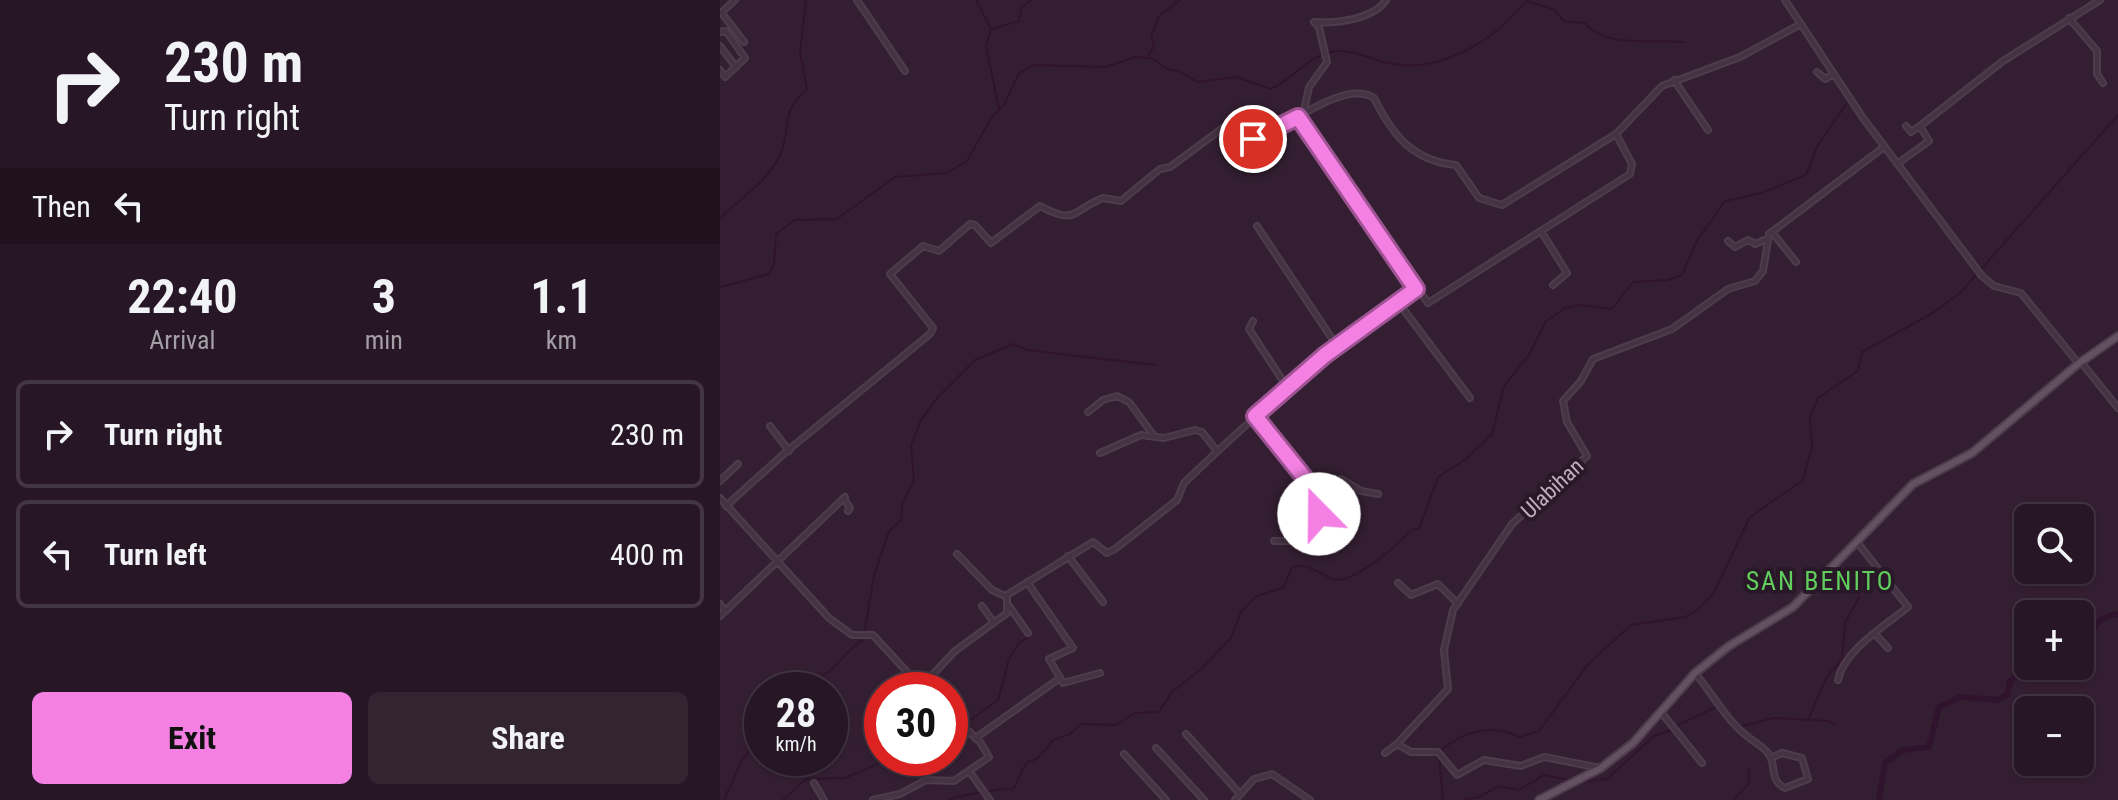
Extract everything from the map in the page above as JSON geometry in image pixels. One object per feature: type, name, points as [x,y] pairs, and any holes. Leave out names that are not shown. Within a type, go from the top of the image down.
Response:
[{"type":"main road","points":[[1539,800],[1601,768],[1633,743],[1695,673],[1729,646],[1793,607],[1913,484],[1972,453],[2079,363],[2118,336]]},
{"type":"street","points":[[857,0],[905,71]]},
{"type":"street","points":[[1386,0],[1373,12],[1327,23],[1314,22],[1319,27],[1327,62],[1309,87],[1301,116],[1426,302],[1630,174],[1632,164],[1616,134]]},
{"type":"street","points":[[1785,0],[1884,147],[1982,276],[1994,286],[2021,293],[2118,408]]},
{"type":"street","points":[[1906,126],[1911,132],[2003,61],[2100,0]]},
{"type":"street","points":[[733,1],[721,13],[744,42]]},
{"type":"street","points":[[2069,18],[2097,51],[2097,74],[2103,83]]},
{"type":"street","points":[[726,506],[932,331],[890,274],[923,246],[938,252],[972,224],[988,242],[993,243],[1040,206],[1054,215],[1074,217],[1103,198],[1121,201],[1160,169],[1170,167],[1231,122],[1257,139],[1352,94],[1371,95],[1395,137],[1424,158],[1456,165],[1479,198],[1502,205],[1616,134],[1654,92],[1674,80],[1740,57],[1799,25]]},
{"type":"street","points":[[720,32],[726,31],[744,56],[725,77],[720,70]]},
{"type":"street","points":[[720,46],[736,67]]},
{"type":"street","points":[[1817,72],[1825,79]]},
{"type":"street","points":[[1819,83],[1833,74]]},
{"type":"street","points":[[1674,80],[1708,130]]},
{"type":"street","points":[[1897,164],[1929,141],[1920,126]]},
{"type":"street","name":"Ulabihan","points":[[1385,753],[1448,689],[1444,650],[1458,604],[1512,524],[1587,456],[1567,422],[1563,401],[1581,381],[1593,359],[1672,329],[1728,289],[1755,281],[1763,271],[1767,239],[1772,232],[1884,147]]},
{"type":"street","points":[[1257,226],[1337,346]]},
{"type":"street","points":[[1541,231],[1567,273],[1553,285]]},
{"type":"street","points":[[1772,232],[1796,262]]},
{"type":"street","points":[[1728,241],[1735,247],[1748,240],[1755,244],[1767,239]]},
{"type":"street","points":[[1005,596],[1096,542],[1107,553],[1115,549],[1177,500],[1184,483],[1287,387],[1337,346],[1416,289]]},
{"type":"street","points":[[1398,302],[1470,398]]},
{"type":"street","points":[[1253,321],[1249,329],[1287,387]]},
{"type":"street","points":[[1088,412],[1103,400],[1117,396],[1132,405],[1154,436]]},
{"type":"street","points":[[1255,416],[1320,497],[1319,514],[1295,541],[1274,541]]},
{"type":"street","points":[[770,426],[789,451]]},
{"type":"street","points":[[1100,453],[1137,437],[1164,438],[1199,430],[1217,451]]},
{"type":"street","points":[[720,481],[738,464]]},
{"type":"street","points":[[1320,497],[1341,479],[1361,491],[1378,494]]},
{"type":"street","points":[[720,498],[775,562],[847,633],[866,635],[921,687],[955,651],[1007,613],[1008,604]]},
{"type":"street","points":[[720,616],[845,500],[848,511]]},
{"type":"street","points":[[1838,680],[1841,667],[1908,607],[1857,542]]},
{"type":"street","points":[[957,554],[992,590],[1005,596],[1028,633]]},
{"type":"street","points":[[1068,556],[1103,602]]},
{"type":"street","points":[[1027,582],[1073,648],[1049,659],[1064,684],[1100,673]]},
{"type":"street","points":[[1398,583],[1411,595],[1438,584],[1458,604]]},
{"type":"street","points":[[720,604],[725,611]]},
{"type":"street","points":[[982,606],[994,623]]},
{"type":"street","points":[[1875,634],[1888,648]]},
{"type":"street","points":[[1695,673],[1746,736],[1756,740],[1771,758],[1773,775],[1780,786],[1785,788],[1808,779],[1802,758],[1791,753],[1771,758]]},
{"type":"street","points":[[976,739],[1060,678]]},
{"type":"street","points":[[1661,712],[1702,763]]},
{"type":"street","points":[[873,800],[900,794],[926,780],[954,781],[989,757],[970,732],[968,733]]},
{"type":"street","points":[[1186,734],[1240,794]]},
{"type":"street","points":[[1397,744],[1411,752],[1438,752],[1457,775],[1484,760],[1521,766],[1544,757],[1601,768]]},
{"type":"street","points":[[1156,748],[1204,800]]},
{"type":"street","points":[[1124,754],[1166,800]]},
{"type":"street","points":[[969,771],[987,796]]},
{"type":"street","points":[[1235,800],[1254,779],[1272,774],[1310,800]]},
{"type":"street","points":[[814,783],[824,800]]},
{"type":"waterway","points":[[720,218],[770,172],[781,153],[789,112],[807,90],[800,52],[806,0]]},
{"type":"waterway","points":[[976,0],[991,29],[986,46],[999,109]]},
{"type":"waterway","points":[[992,29],[1019,21],[1021,8],[1031,0]]},
{"type":"waterway","points":[[1148,56],[1154,46],[1151,37],[1159,16],[1180,0]]},
{"type":"waterway","points":[[720,287],[769,274],[774,265],[776,234],[795,220],[837,219],[895,177],[946,173],[967,161],[991,118],[1004,105],[1019,73],[1034,65],[1106,67],[1135,57],[1152,58],[1167,69],[1179,71],[1197,82],[1236,77],[1271,89],[1313,59],[1333,51],[1401,65],[1422,65],[1442,60],[1462,53],[1498,30],[1527,0]]},
{"type":"waterway","points":[[1527,1],[1553,9],[1564,21],[1585,23],[1604,36],[1630,41],[1683,42]]},
{"type":"waterway","points":[[948,800],[1014,788],[1026,763],[1038,758],[1053,740],[1070,734],[1081,724],[1116,725],[1135,713],[1159,712],[1172,692],[1200,670],[1231,638],[1241,612],[1255,597],[1284,587],[1292,567],[1309,567],[1333,579],[1341,579],[1362,570],[1386,554],[1411,530],[1419,529],[1438,477],[1465,460],[1492,434],[1504,386],[1529,355],[1546,321],[1565,308],[1581,305],[1612,309],[1633,282],[1667,280],[1682,275],[1696,242],[1725,201],[1761,193],[1806,175],[1817,147],[1846,104]]},
{"type":"waterway","points":[[1441,751],[1458,738],[1478,731],[1499,730],[1519,737],[1539,731],[1589,663],[1631,625],[1685,617],[1699,609],[1714,592],[1750,517],[1803,480],[1812,447],[1810,417],[1818,398],[1858,371],[1862,352],[1931,314],[1959,294],[2118,115]]},
{"type":"waterway","points":[[827,672],[863,640],[874,576],[889,531],[901,520],[902,504],[914,481],[911,446],[921,420],[937,398],[975,360],[1013,344],[1028,350],[1154,365]]},
{"type":"waterway","points":[[1808,720],[1827,676],[1842,660],[1845,623],[1859,597]]},
{"type":"waterway","points":[[2094,628],[2103,619],[2118,614]]},
{"type":"waterway","points":[[968,720],[998,700],[1009,659],[1019,643],[1029,637]]},
{"type":"waterway","points":[[1879,800],[1885,763],[1903,750],[1929,747],[1939,707],[1960,697],[1997,700],[2007,695],[2010,681],[2014,678]]},
{"type":"waterway","points":[[1676,726],[1718,706]]},
{"type":"waterway","points":[[1739,727],[1774,718],[1829,721],[1834,724]]},
{"type":"waterway","points":[[1580,782],[1607,779],[1654,736],[1675,729]]},
{"type":"waterway","points":[[724,800],[744,757]]},
{"type":"waterway","points":[[1439,757],[1443,800]]},
{"type":"waterway","points":[[1734,800],[1749,783],[1749,769]]},
{"type":"waterway","points":[[783,800],[806,779],[845,778],[864,770]]},
{"type":"waterway","points":[[1463,800],[1479,797],[1499,786],[1519,790],[1544,775],[1574,781]]},
{"type":"district","name":"SAN BENITO","points":[[1820,581]]},
{"type":"route","points":[[1253,139],[1263,137],[1298,117],[1416,289],[1325,355],[1255,416],[1320,497],[1322,505],[1319,514]]}]
